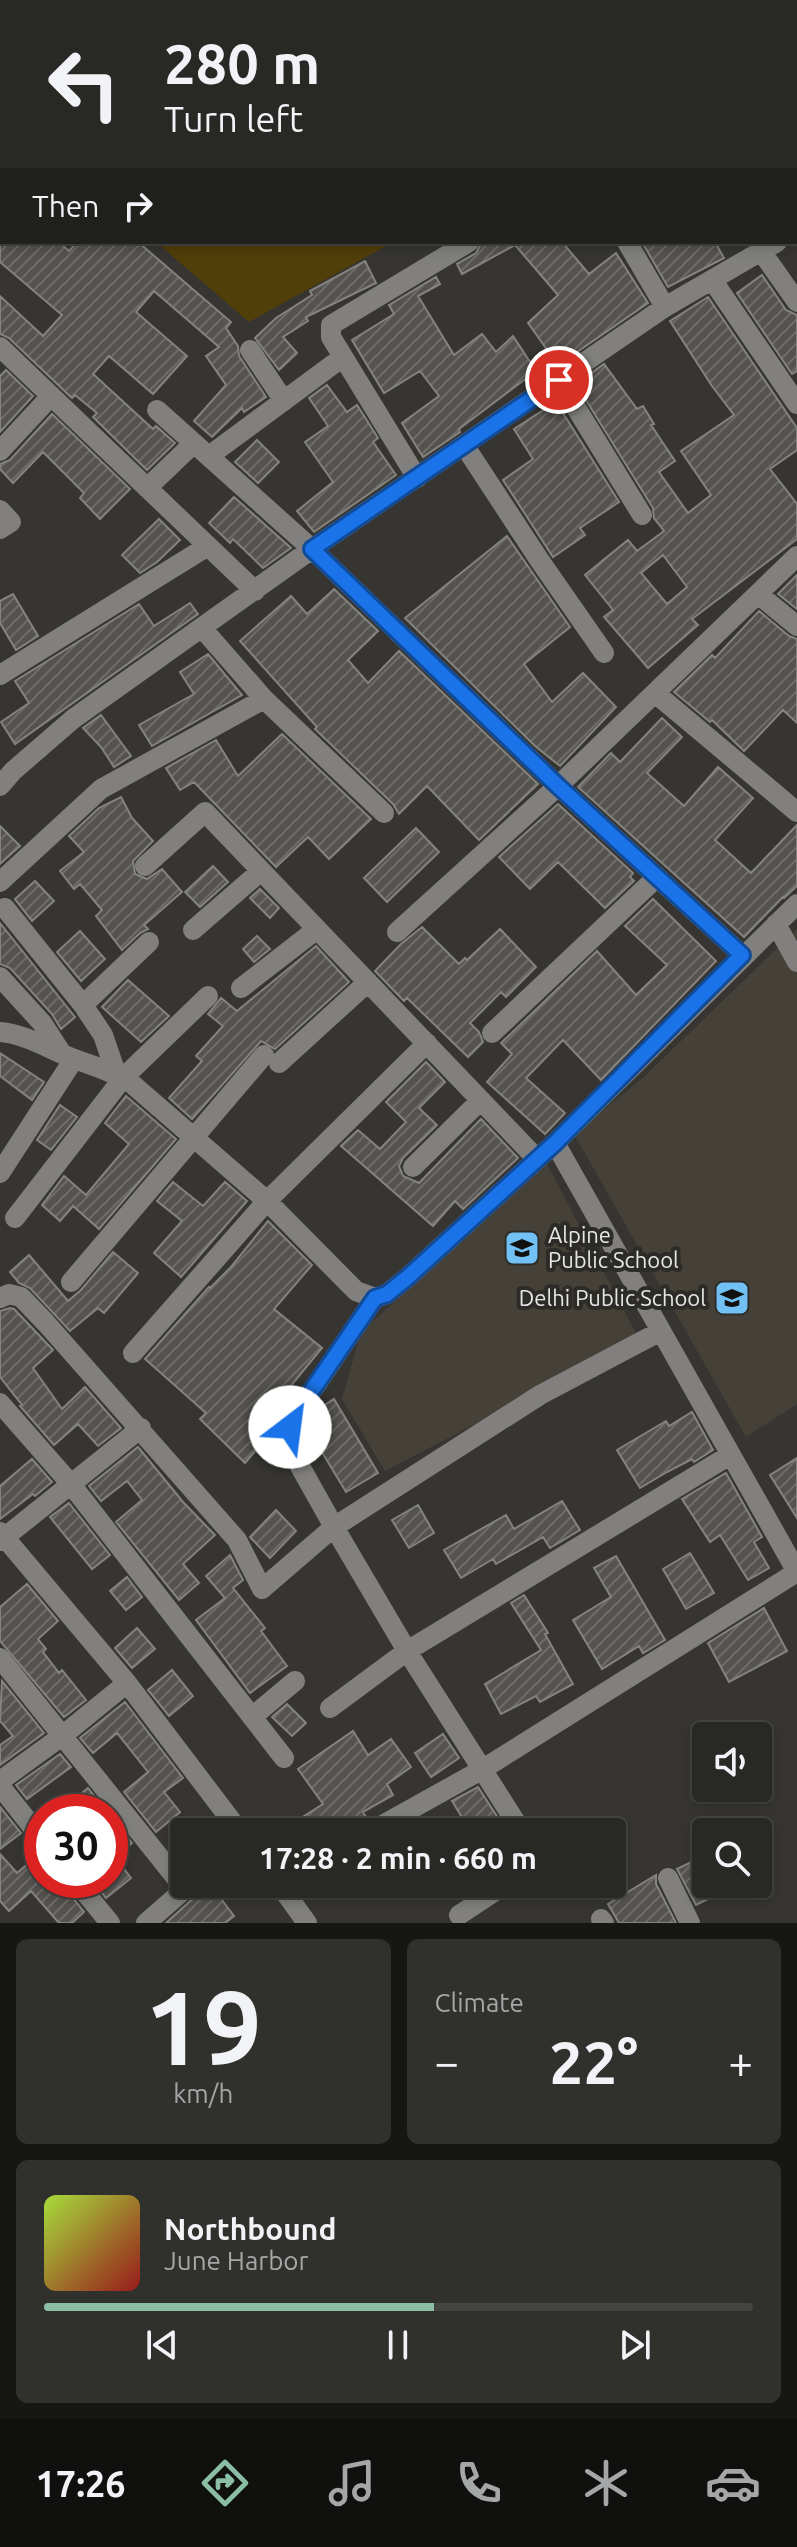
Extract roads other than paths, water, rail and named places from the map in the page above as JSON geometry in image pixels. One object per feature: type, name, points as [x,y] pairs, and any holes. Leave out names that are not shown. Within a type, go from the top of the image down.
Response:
[{"type":"street","points":[[417,478],[331,337],[331,325],[466,244]]},
{"type":"street","points":[[628,244],[665,307]]},
{"type":"street","points":[[0,786],[73,719],[312,549],[665,307],[713,281],[756,248],[797,302]]},
{"type":"street","points":[[713,281],[797,404]]},
{"type":"street","points":[[250,350],[284,401]]},
{"type":"street","points":[[2,354],[51,396],[255,591]]},
{"type":"street","points":[[147,488],[201,450],[284,401],[343,357]]},
{"type":"street","points":[[559,380],[642,515]]},
{"type":"street","points":[[0,451],[51,396]]},
{"type":"street","points":[[157,410],[312,549],[558,786],[742,955]]},
{"type":"street","points":[[464,445],[604,653]]},
{"type":"street","points":[[0,510],[11,522],[0,529]]},
{"type":"street","points":[[0,675],[208,546]]},
{"type":"street","points":[[397,932],[558,786],[797,556]]},
{"type":"street","points":[[758,594],[797,626]]},
{"type":"street","points":[[202,628],[264,699],[384,813]]},
{"type":"street","points":[[655,693],[797,812]]},
{"type":"street","points":[[0,882],[101,789],[264,699]]},
{"type":"street","points":[[145,866],[205,812],[537,1159]]},
{"type":"street","points":[[193,930],[261,871]]},
{"type":"street","points":[[492,1033],[657,877]]},
{"type":"street","points":[[513,1818],[407,1651],[334,1527],[292,1452],[288,1438],[291,1422],[375,1298],[387,1294],[408,1277],[555,1143],[797,904]]},
{"type":"street","points":[[5,908],[83,1005],[103,1035],[119,1075]]},
{"type":"street","points":[[776,924],[797,962]]},
{"type":"street","points":[[241,988],[317,929]]},
{"type":"street","points":[[83,1005],[149,942]]},
{"type":"street","points":[[0,977],[68,1056]]},
{"type":"street","points":[[71,1282],[194,1138],[271,1059],[368,982]]},
{"type":"street","points":[[15,1218],[119,1075],[208,996]]},
{"type":"street","points":[[0,1032],[13,1033],[119,1075],[267,1201],[356,1291],[375,1298]]},
{"type":"street","points":[[133,1353],[267,1201],[427,1043]]},
{"type":"street","points":[[0,1173],[68,1056]]},
{"type":"street","points":[[413,1167],[481,1100]]},
{"type":"street","points":[[395,1818],[483,1769],[797,1572],[555,1143]]},
{"type":"street","points":[[0,1298],[9,1294],[21,1297],[141,1428],[237,1540],[262,1589],[334,1527],[540,1395],[661,1331]]},
{"type":"street","points":[[0,1403],[70,1483],[284,1758]]},
{"type":"street","points":[[141,1428],[1,1537],[127,1683],[229,1818]]},
{"type":"street","points":[[330,1708],[407,1651],[730,1455]]},
{"type":"street","points":[[0,1658],[185,1889],[146,1923]]},
{"type":"street","points":[[252,1717],[295,1681]]},
{"type":"street","points":[[24,1815],[0,1783],[127,1683]]},
{"type":"street","points":[[668,1878],[690,1923]]},
{"type":"street","points":[[90,1898],[110,1923]]},
{"type":"street","points":[[289,1898],[307,1923]]},
{"type":"street","points":[[459,1915],[485,1898]]},
{"type":"place","name":"Alpine Public School","points":[[522,1248]]},
{"type":"place","name":"Delhi Public School","points":[[732,1298]]}]
